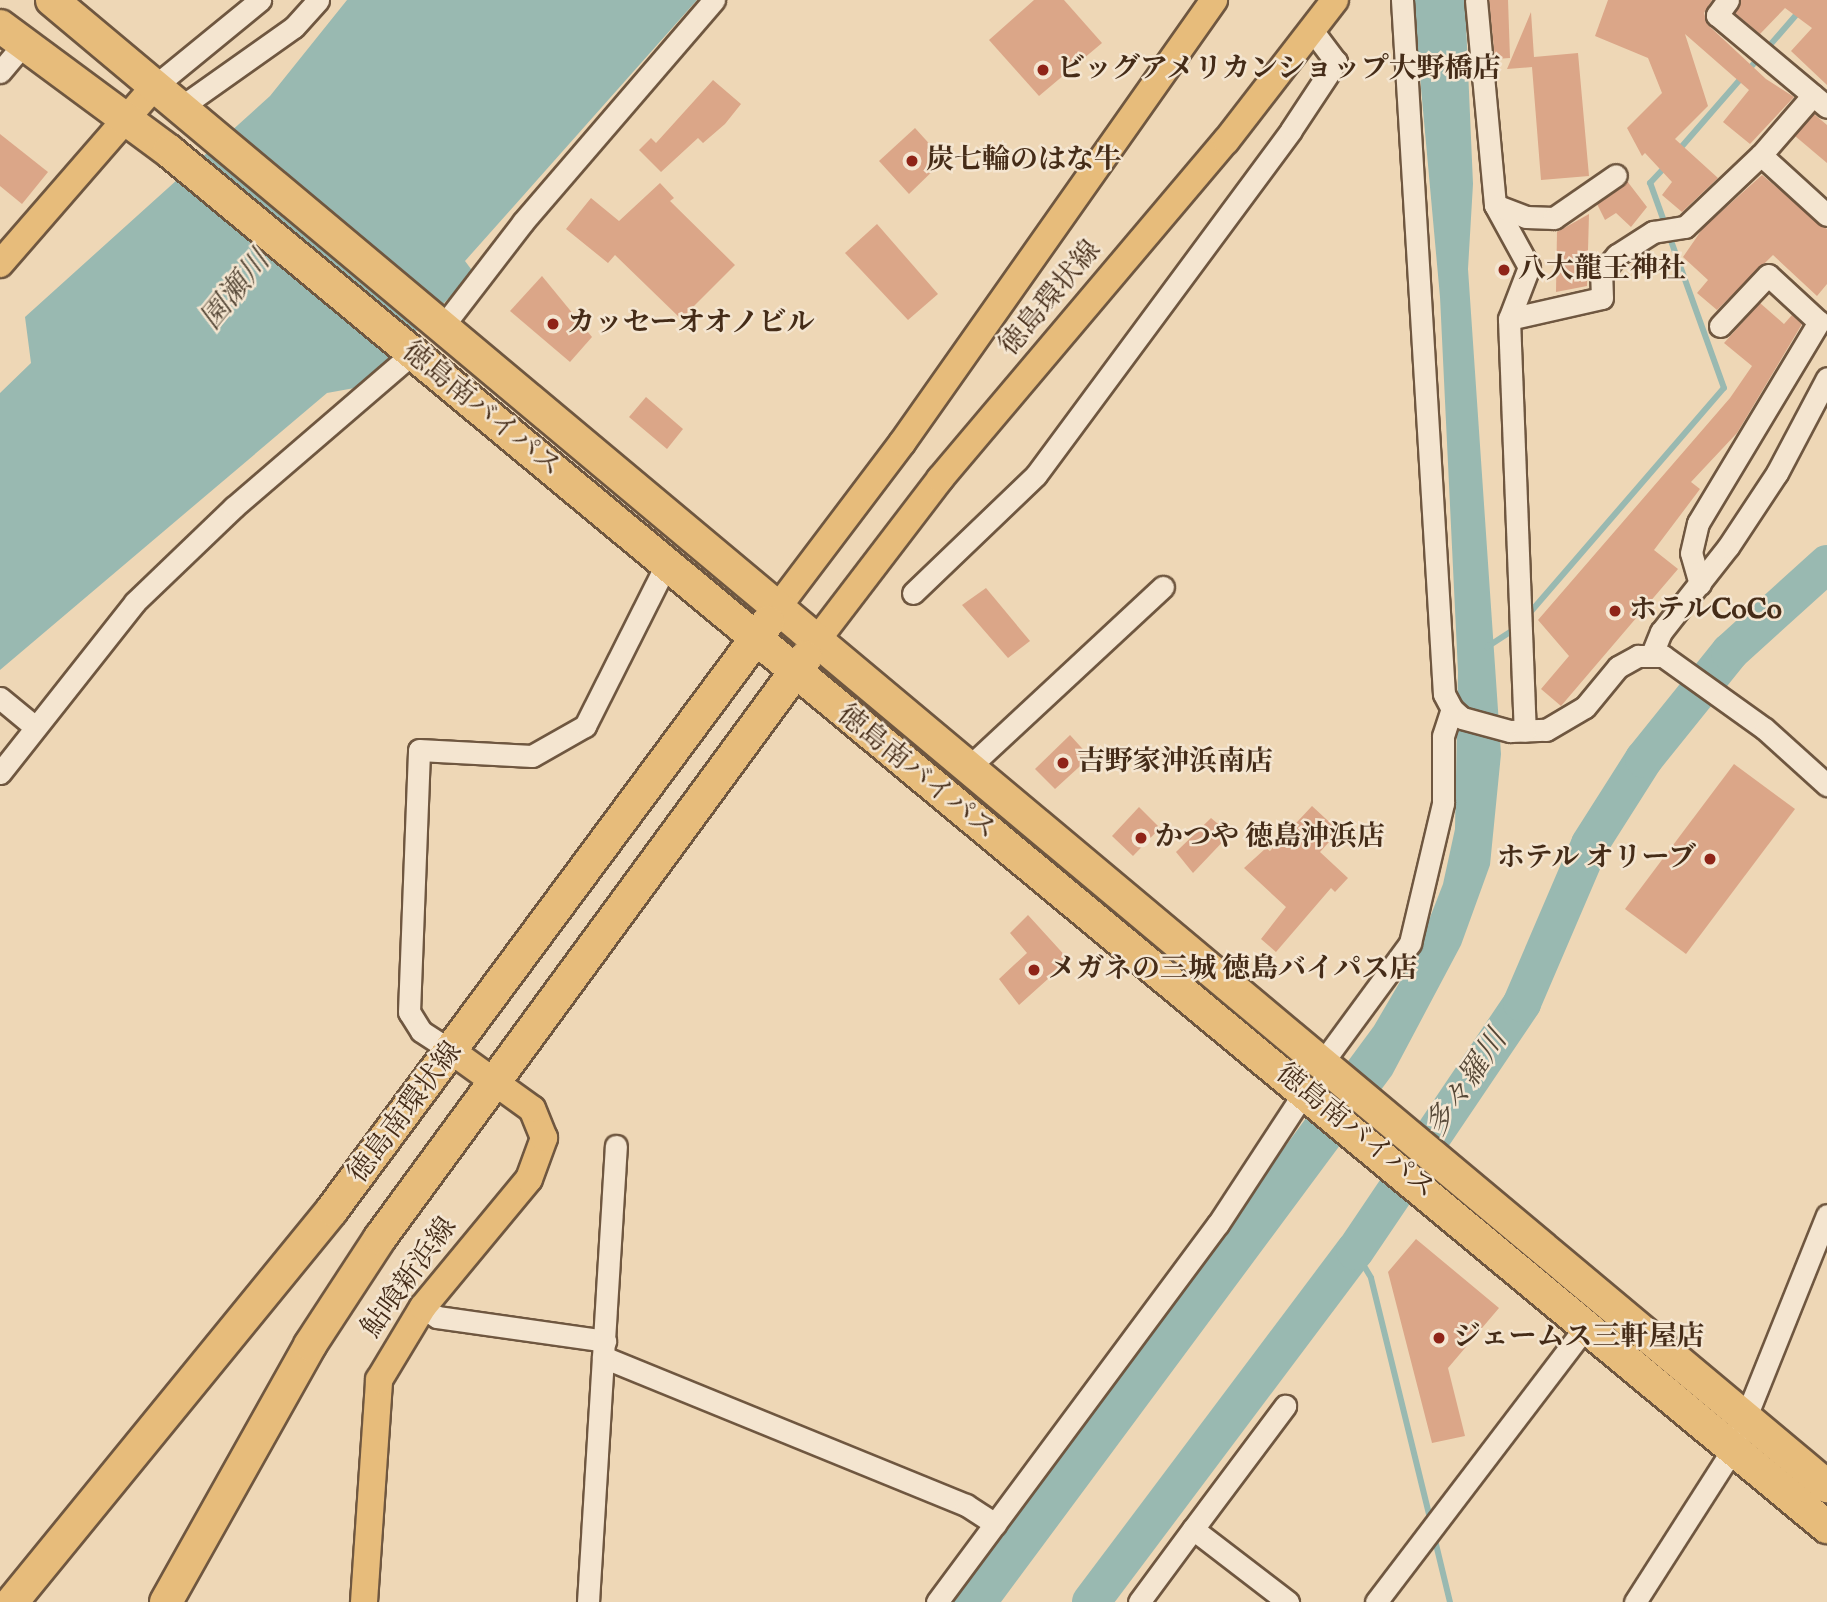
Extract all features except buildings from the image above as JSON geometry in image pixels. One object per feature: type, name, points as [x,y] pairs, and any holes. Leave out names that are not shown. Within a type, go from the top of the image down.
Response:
[{"type":"highway","name":"徳島南バイパス","points":[[52,0],[1827,1486]]},
{"type":"highway","name":"徳島南バイパス","points":[[11,36],[128,118],[169,151],[667,563],[794,673],[1308,1093],[1827,1527]]},
{"type":"highway","name":"徳島南環状線","points":[[12,1602],[453,1052],[778,607]]},
{"type":"highway","name":"徳島南環状線","points":[[166,1602],[310,1345],[494,1080],[817,640]]},
{"type":"main road","name":"徳島環状線","points":[[778,607],[902,443],[1214,0]]},
{"type":"main road","name":"徳島環状線","points":[[817,640],[940,479],[1313,31],[1335,0]]},
{"type":"main road","points":[[0,264],[155,86]]},
{"type":"main road","name":"鮎喰新浜線","points":[[364,1602],[379,1381],[423,1307],[500,1208],[529,1179],[541,1157],[544,1138],[532,1109],[453,1052]]},
{"type":"street","points":[[155,86],[260,0]]},
{"type":"street","points":[[190,115],[294,26],[317,0]]},
{"type":"street","points":[[439,323],[714,0]]},
{"type":"street","points":[[1402,0],[1444,694],[1457,713],[1518,731],[1559,725],[1585,707],[1618,667],[1652,654],[1677,664],[1729,702],[1827,786]]},
{"type":"street","points":[[1476,0],[1495,205],[1530,267],[1508,319],[1518,731]]},
{"type":"street","points":[[1508,319],[1602,298],[1601,274],[1617,255],[1653,232],[1685,227],[1820,101],[1717,15],[1728,0]]},
{"type":"street","points":[[913,593],[1036,475],[1290,130],[1336,62],[1313,31]]},
{"type":"street","points":[[0,72],[11,36]]},
{"type":"street","points":[[1761,155],[1827,215]]},
{"type":"street","points":[[1495,205],[1525,217],[1554,218],[1616,175]]},
{"type":"street","points":[[1700,584],[1691,553],[1698,523],[1819,322],[1768,275],[1720,326]]},
{"type":"street","points":[[0,773],[27,720],[135,602],[234,507],[409,350]]},
{"type":"street","points":[[1652,654],[1661,632],[1700,584],[1777,473],[1827,378]]},
{"type":"street","points":[[453,1052],[421,1031],[409,1012],[419,750],[532,756],[585,726],[667,563]]},
{"type":"street","points":[[968,768],[1163,587]]},
{"type":"street","points":[[0,698],[27,720]]},
{"type":"street","points":[[1327,1068],[1410,943],[1437,838],[1443,736],[1457,713]]},
{"type":"street","points":[[937,1602],[1219,1224],[1308,1093]]},
{"type":"street","points":[[588,1602],[616,1146]]},
{"type":"street","points":[[1635,1602],[1734,1449],[1827,1215]]},
{"type":"street","points":[[423,1307],[437,1317],[604,1349],[967,1505],[995,1524]]},
{"type":"street","points":[[1376,1602],[1586,1326]]},
{"type":"street","points":[[1139,1602],[1285,1406]]},
{"type":"street","points":[[1192,1529],[1288,1602]]},
{"type":"water","name":"園瀬川","points":[[347,0],[697,0],[465,261],[474,273],[360,387],[327,393],[0,670],[0,393],[31,363],[25,317],[270,96]]},
{"type":"water","points":[[1413,0],[1465,0],[1473,184],[1468,269],[1501,754],[1490,865],[1461,945],[1392,1075],[1001,1602],[949,1602],[1374,1026],[1415,956],[1443,884],[1455,829],[1458,672],[1440,297]]},
{"type":"waterway","points":[[1677,152],[1809,0]]},
{"type":"waterway","points":[[1527,616],[1724,388],[1650,183],[1666,166]]},
{"type":"waterway","name":"多々羅川","points":[[1091,1602],[1355,1251],[1522,1003],[1590,844],[1644,759],[1730,652],[1827,564]]},
{"type":"waterway","points":[[1487,647],[1515,629]]},
{"type":"waterway","points":[[1355,1251],[1371,1278],[1431,1522]]},
{"type":"waterway","points":[[1434,1536],[1450,1602]]},
{"type":"place","name":"ビッグアメリカンショップ大野橋店","points":[[1043,70]]},
{"type":"place","name":"炭七輪のはな牛","points":[[912,161]]},
{"type":"place","name":"八大龍王神社","points":[[1504,270]]},
{"type":"place","name":"カッセーオオノビル","points":[[553,324]]},
{"type":"place","name":"ホテルCoCo","points":[[1615,611]]},
{"type":"place","name":"吉野家沖浜南店","points":[[1063,763]]},
{"type":"place","name":"かつや 徳島沖浜店","points":[[1141,838]]},
{"type":"place","name":"ホテル オリーブ","points":[[1710,859]]},
{"type":"place","name":"メガネの三城 徳島バイパス店","points":[[1034,970]]},
{"type":"place","name":"ジェームス三軒屋店","points":[[1439,1338]]}]
